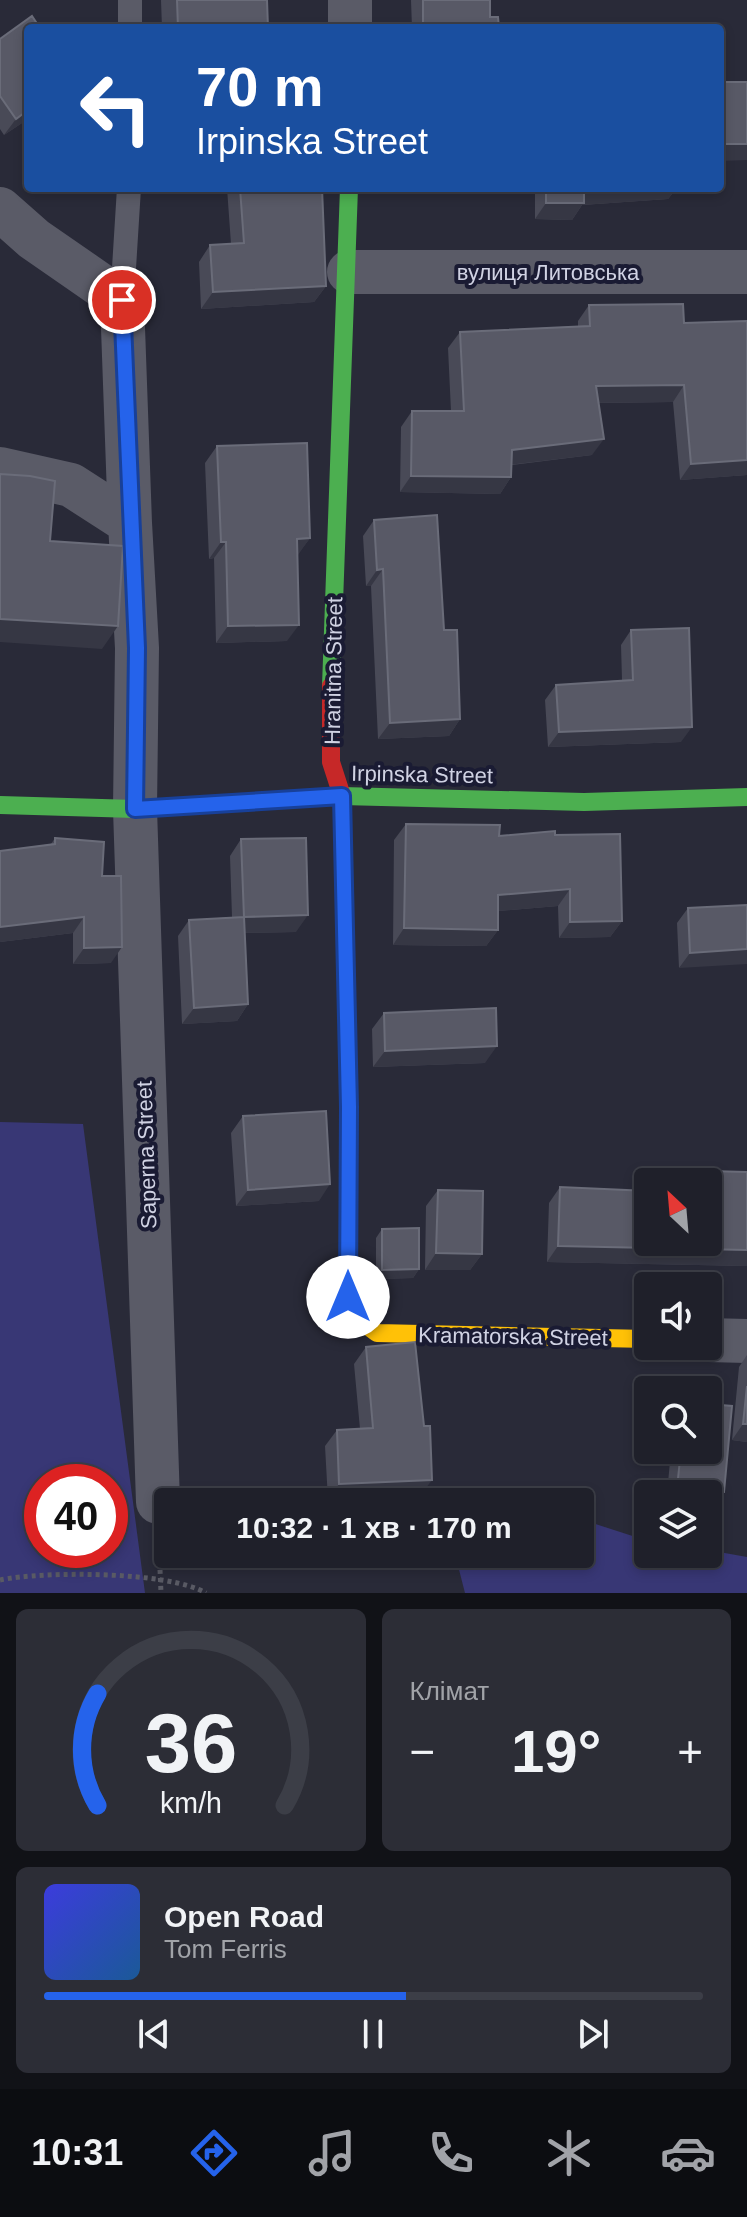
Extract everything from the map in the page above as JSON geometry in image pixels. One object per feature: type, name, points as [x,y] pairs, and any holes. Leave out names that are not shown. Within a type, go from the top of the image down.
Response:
[{"type":"street","points":[[350,0],[350,24]]},
{"type":"street","name":"Hranitna Street","points":[[349,192],[349,272],[330,727],[331,762],[342,796],[349,1107],[348,1297],[356,1318],[377,1333]]},
{"type":"street","points":[[0,209],[34,239],[122,300]]},
{"type":"street","name":"вулиця Литовська","points":[[349,272],[747,272]]},
{"type":"street","name":"Saperna Street","points":[[122,300],[137,648],[135,809],[158,1488]]},
{"type":"street","points":[[0,469],[71,485],[130,523]]},
{"type":"street","name":"Irpinska Street","points":[[0,805],[135,809],[342,796],[584,802],[747,797]]},
{"type":"street","name":"Kramatorska Street","points":[[377,1333],[634,1339]]},
{"type":"street","points":[[722,1340],[747,1341]]},
{"type":"lane","points":[[130,0],[130,24]]},
{"type":"lane","points":[[122,300],[129,192]]},
{"type":"path","points":[[0,1580],[116,1576],[190,1584],[206,1593]]},
{"type":"shaded area","points":[[0,1122],[83,1124],[128,1464],[24,1464],[24,1568],[128,1568],[128,1464],[145,1593],[0,1593]]},
{"type":"shaded area","points":[[594,1524],[634,1536],[634,1568],[722,1568],[722,1553],[747,1557],[747,1593],[465,1593],[459,1568],[594,1568]]},
{"type":"building","points":[[177,0],[267,0],[268,24],[178,24]]},
{"type":"building","points":[[423,0],[490,0],[490,17],[498,17],[499,24],[423,24]]},
{"type":"building","points":[[32,16],[37,24],[24,24],[24,113],[16,119],[0,96],[0,39]]},
{"type":"building","points":[[724,82],[747,82],[747,144],[724,144]]},
{"type":"building","points":[[240,192],[322,192],[326,286],[213,292],[210,245],[244,243]]},
{"type":"building","points":[[546,192],[584,192],[584,203],[546,203]]},
{"type":"building","points":[[683,304],[684,323],[747,321],[747,460],[691,464],[684,385],[596,386],[604,439],[512,450],[511,477],[411,476],[412,411],[464,411],[460,332],[590,326],[589,305]]},
{"type":"building","points":[[307,443],[310,538],[297,539],[299,625],[228,626],[226,542],[221,542],[217,446]]},
{"type":"building","points":[[0,474],[55,481],[50,541],[123,546],[118,626],[0,619]]},
{"type":"building","points":[[437,515],[444,630],[457,630],[460,719],[390,723],[383,569],[377,570],[374,520]]},
{"type":"building","points":[[689,628],[692,727],[559,732],[556,685],[633,680],[631,630]]},
{"type":"building","points":[[406,824],[500,825],[499,836],[555,831],[555,835],[620,834],[622,921],[570,922],[570,889],[498,895],[498,930],[404,928]]},
{"type":"building","points":[[55,838],[104,842],[102,876],[121,876],[122,947],[84,948],[84,917],[0,927],[0,851],[55,844]]},
{"type":"building","points":[[306,838],[308,915],[244,917],[241,839]]},
{"type":"building","points":[[747,905],[747,949],[690,953],[688,908]]},
{"type":"building","points":[[244,917],[248,1004],[194,1008],[189,920]]},
{"type":"building","points":[[496,1008],[497,1046],[385,1051],[384,1013]]},
{"type":"building","points":[[326,1111],[330,1184],[248,1190],[243,1116]]},
{"type":"building","points":[[722,1171],[747,1172],[747,1250],[722,1249]]},
{"type":"building","points":[[560,1187],[634,1190],[634,1248],[558,1246]]},
{"type":"building","points":[[438,1190],[483,1191],[482,1254],[436,1253]]},
{"type":"building","points":[[419,1228],[419,1269],[382,1270],[382,1229]]},
{"type":"building","points":[[415,1342],[424,1426],[430,1426],[432,1480],[339,1484],[337,1430],[373,1428],[366,1347]]},
{"type":"building","points":[[747,1386],[747,1424],[743,1424]]},
{"type":"building","points":[[722,1405],[732,1406],[724,1492],[722,1480],[678,1480],[680,1464],[722,1464]]},
{"type":"traffic: fast","points":[[331,686],[349,192]]},
{"type":"traffic: fast","points":[[0,805],[135,809],[342,796],[584,802],[747,797]]},
{"type":"traffic: slow","points":[[348,1263],[348,1286],[354,1311],[377,1333],[634,1339]]},
{"type":"traffic: jam","points":[[331,686],[331,762],[342,796],[349,1107],[348,1263]]},
{"type":"route","points":[[122,300],[137,648],[135,809],[342,796],[349,1107],[348,1297]]}]
